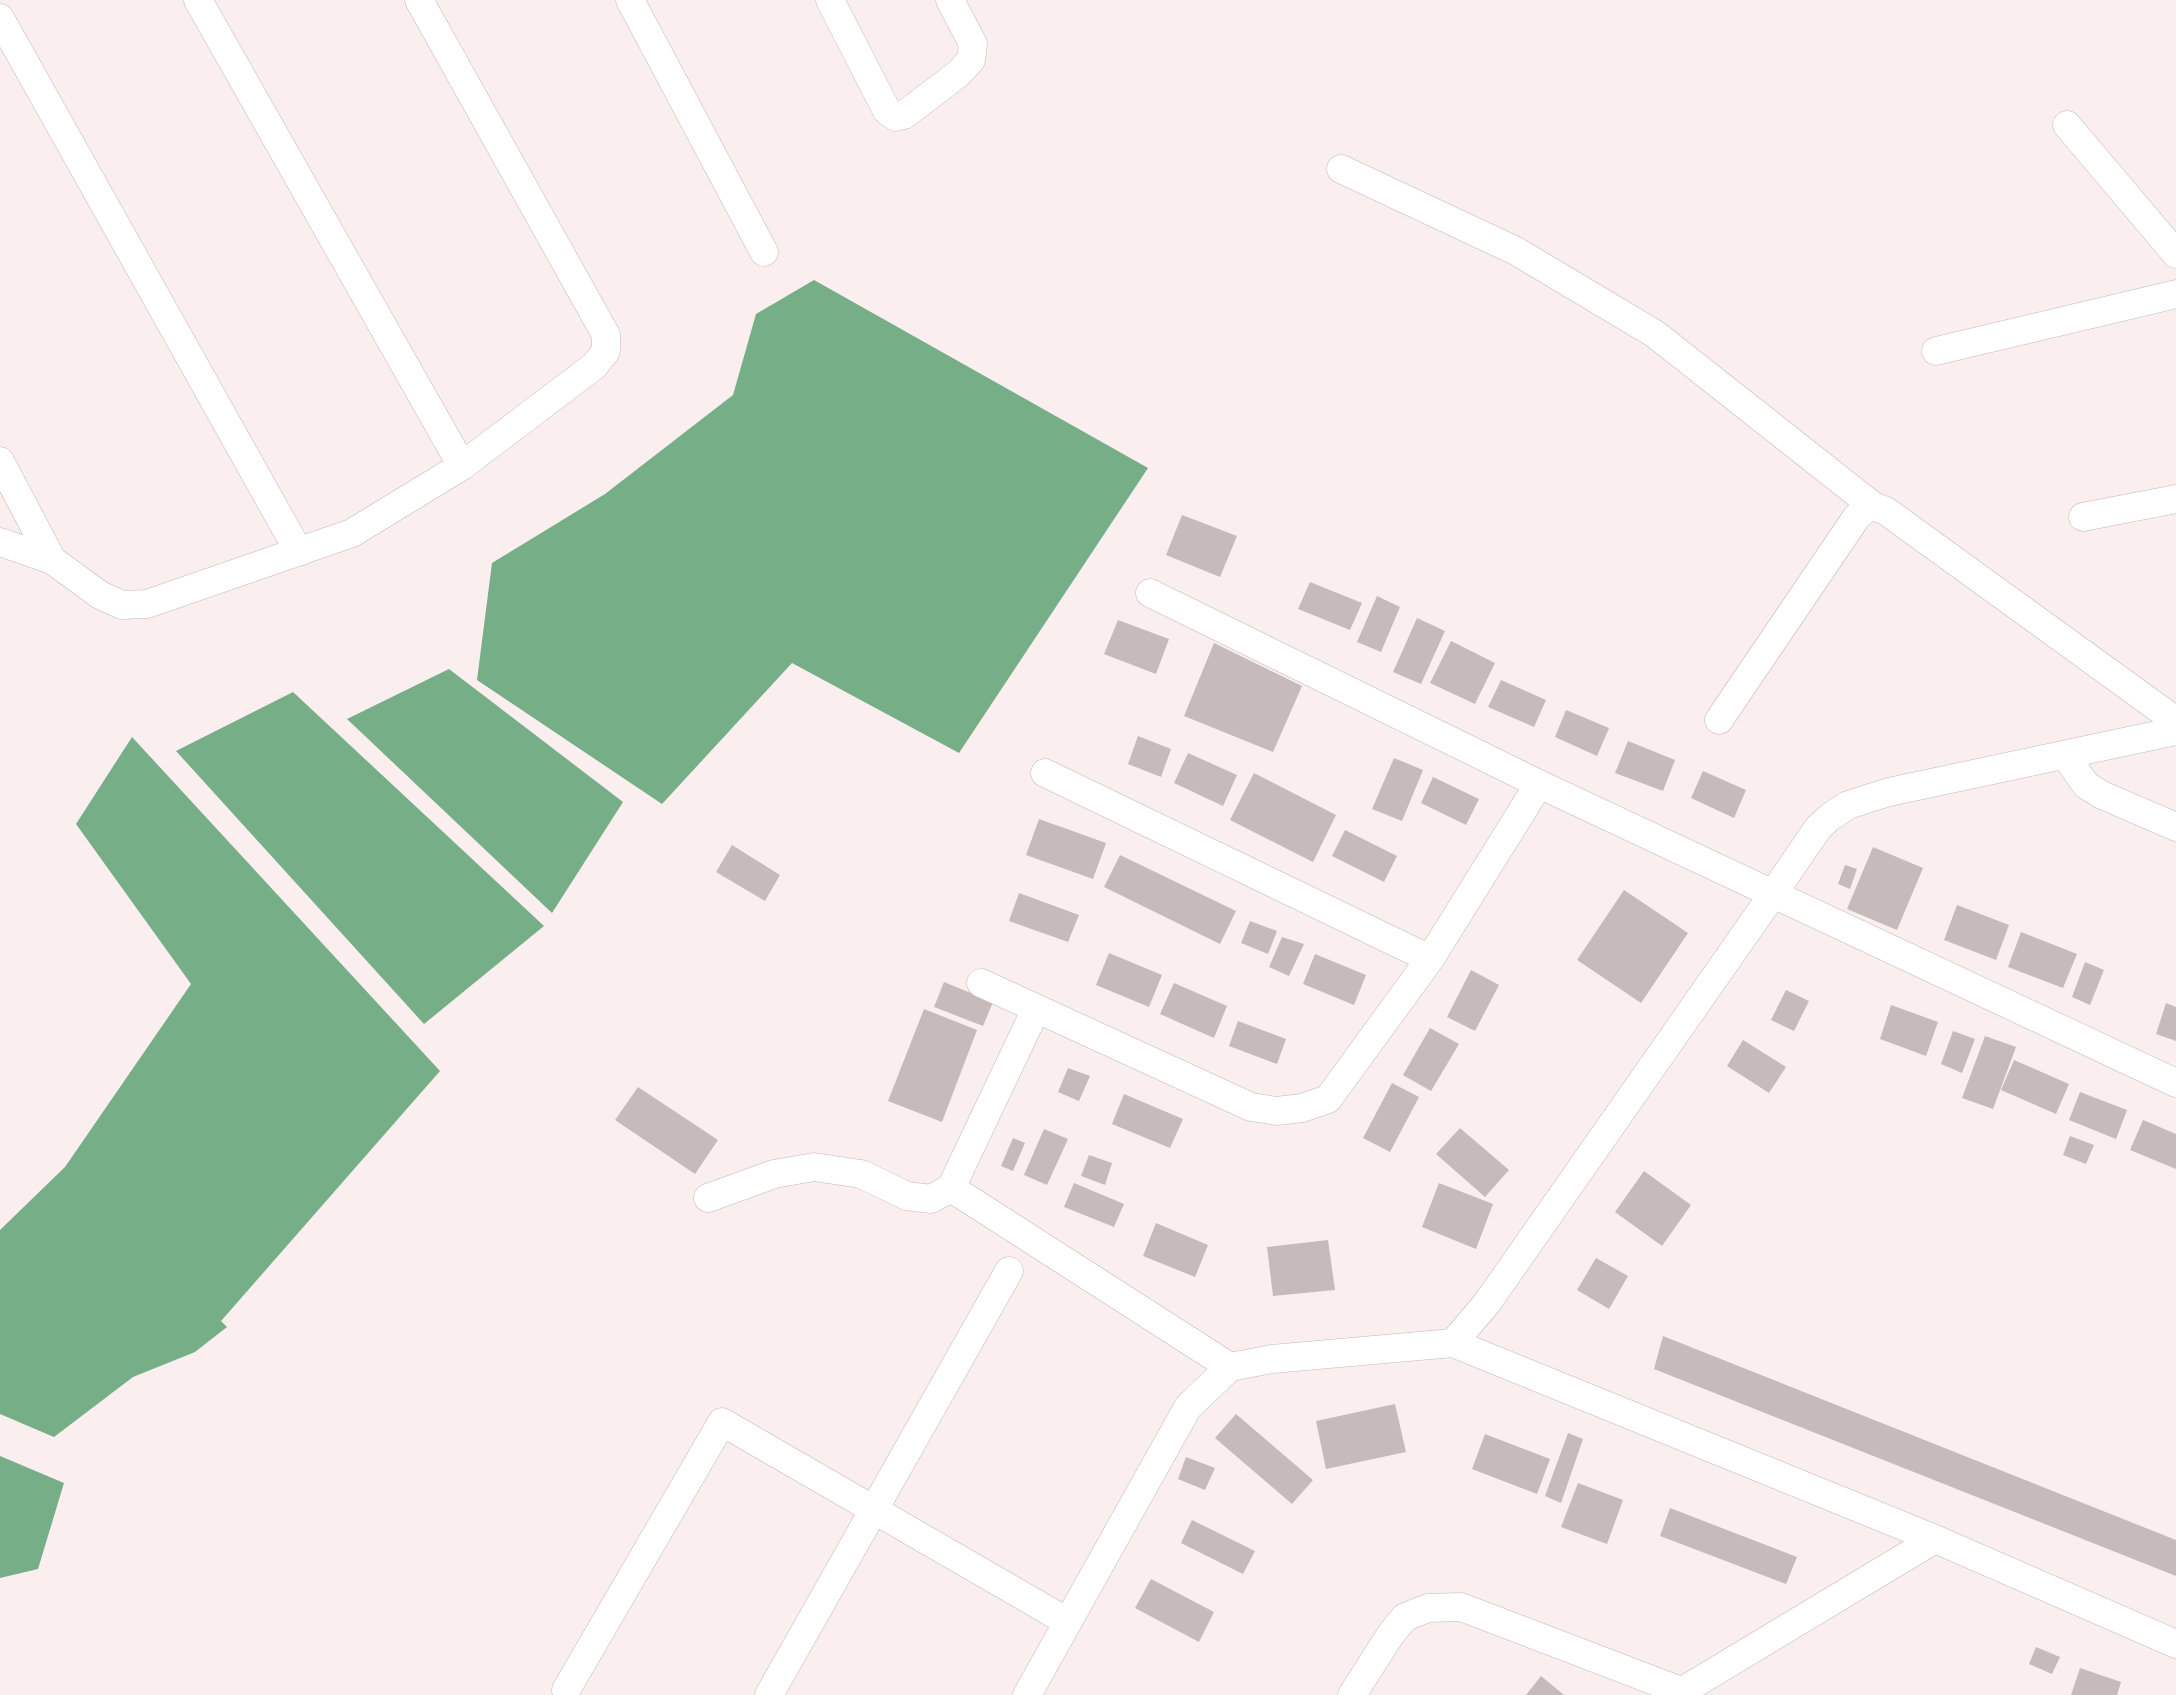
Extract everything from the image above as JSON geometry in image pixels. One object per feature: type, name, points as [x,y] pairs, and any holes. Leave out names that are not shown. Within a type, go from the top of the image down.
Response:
[{"type":"street","points":[[198,0],[462,466]]},
{"type":"street","points":[[0,542],[52,560],[100,595],[122,605],[147,604],[352,533],[462,466],[594,366],[606,351],[606,335],[419,0]]},
{"type":"street","points":[[630,0],[764,252]]},
{"type":"street","points":[[830,0],[888,111],[896,117],[904,115],[958,74],[971,60],[973,44],[950,0]]},
{"type":"street","points":[[0,18],[299,552]]},
{"type":"street","points":[[2067,125],[2176,254]]},
{"type":"street","points":[[1341,169],[1516,250],[1655,334],[1874,506],[1886,511],[2176,722]]},
{"type":"street","points":[[1936,351],[2176,294]]},
{"type":"street","points":[[0,461],[52,560]]},
{"type":"street","points":[[2084,517],[2176,499]]},
{"type":"street","points":[[1720,720],[1856,518],[1864,510],[1874,506]]},
{"type":"street","points":[[1150,593],[1540,784],[2176,1083]]},
{"type":"street","points":[[1453,1343],[1487,1302],[1764,908],[1818,828],[1848,805],[1889,792],[2176,731]]},
{"type":"street","points":[[2065,755],[2086,785],[2102,795],[2176,827]]},
{"type":"street","points":[[1045,773],[1430,959]]},
{"type":"street","points":[[981,983],[1251,1108],[1277,1111],[1302,1108],[1328,1099],[1430,959],[1540,784]]},
{"type":"street","points":[[708,1198],[774,1174],[814,1167],[861,1174],[907,1196],[931,1199],[951,1188],[1036,1009]]},
{"type":"street","points":[[951,1188],[1230,1367]]},
{"type":"street","points":[[769,1695],[1009,1271]]},
{"type":"street","points":[[1027,1695],[1188,1407],[1230,1367],[1272,1359],[1453,1343],[1935,1539],[2176,1644]]},
{"type":"street","points":[[566,1690],[722,1422],[1068,1622]]},
{"type":"street","points":[[1352,1695],[1404,1617],[1428,1608],[1460,1608],[1679,1693],[1935,1539]]},
{"type":"shaded area","points":[[814,280],[1148,468],[959,753],[792,663],[662,804],[477,680],[492,563],[605,494],[733,395],[756,314]]},
{"type":"shaded area","points":[[449,669],[623,802],[552,913],[347,719]]},
{"type":"shaded area","points":[[293,692],[544,926],[424,1024],[176,751]]},
{"type":"shaded area","points":[[132,737],[440,1071],[221,1321],[227,1327],[195,1352],[133,1377],[54,1437],[0,1414],[0,1230],[65,1167],[191,984],[76,824]]},
{"type":"shaded area","points":[[0,1456],[64,1483],[38,1569],[0,1578]]},
{"type":"building","points":[[1182,515],[1237,536],[1220,577],[1166,555]]},
{"type":"building","points":[[1310,582],[1362,603],[1350,630],[1298,609]]},
{"type":"building","points":[[1377,596],[1400,607],[1381,652],[1357,642]]},
{"type":"building","points":[[1417,618],[1445,631],[1421,684],[1393,672]]},
{"type":"building","points":[[1118,620],[1169,639],[1156,674],[1104,654]]},
{"type":"building","points":[[1451,641],[1495,663],[1475,704],[1430,683]]},
{"type":"building","points":[[1214,643],[1302,686],[1273,752],[1184,716]]},
{"type":"building","points":[[1501,680],[1546,700],[1534,727],[1488,707]]},
{"type":"building","points":[[1566,710],[1609,728],[1597,756],[1555,737]]},
{"type":"building","points":[[1138,736],[1171,749],[1161,777],[1128,764]]},
{"type":"building","points":[[1628,741],[1675,760],[1663,791],[1615,773]]},
{"type":"building","points":[[1188,753],[1237,775],[1223,806],[1174,783]]},
{"type":"building","points":[[1394,758],[1423,770],[1402,821],[1372,809]]},
{"type":"building","points":[[1703,771],[1746,790],[1734,818],[1691,798]]},
{"type":"building","points":[[1254,773],[1336,815],[1313,862],[1230,820]]},
{"type":"building","points":[[1433,777],[1479,799],[1466,825],[1421,803]]},
{"type":"building","points":[[1039,819],[1106,843],[1093,879],[1026,855]]},
{"type":"building","points":[[1345,830],[1397,856],[1384,882],[1332,856]]},
{"type":"building","points":[[732,845],[780,875],[765,901],[716,872]]},
{"type":"building","points":[[1873,847],[1923,868],[1897,930],[1847,909]]},
{"type":"building","points":[[1120,855],[1236,911],[1220,944],[1104,887]]},
{"type":"building","points":[[1845,865],[1857,869],[1850,889],[1838,884]]},
{"type":"building","points":[[1624,890],[1688,933],[1641,1003],[1577,960]]},
{"type":"building","points":[[1019,893],[1079,915],[1068,942],[1009,921]]},
{"type":"building","points":[[1957,905],[2009,925],[1996,960],[1944,940]]},
{"type":"building","points":[[1250,921],[1277,931],[1268,954],[1241,943]]},
{"type":"building","points":[[2021,932],[2077,954],[2063,988],[2008,967]]},
{"type":"building","points":[[1282,937],[1304,944],[1289,976],[1269,967]]},
{"type":"building","points":[[1109,953],[1162,975],[1149,1007],[1096,985]]},
{"type":"building","points":[[1315,954],[1366,975],[1354,1005],[1303,984]]},
{"type":"building","points":[[2085,962],[2104,970],[2090,1005],[2072,997]]},
{"type":"building","points":[[1471,970],[1499,985],[1475,1031],[1447,1017]]},
{"type":"building","points":[[944,982],[993,1002],[983,1026],[934,1007]]},
{"type":"building","points":[[1174,983],[1227,1006],[1214,1038],[1160,1014]]},
{"type":"building","points":[[1786,990],[1809,1001],[1794,1031],[1771,1020]]},
{"type":"building","points":[[2166,1003],[2176,1007],[2176,1041],[2156,1034]]},
{"type":"building","points":[[1891,1005],[1938,1022],[1926,1056],[1880,1039]]},
{"type":"building","points":[[924,1009],[977,1030],[942,1122],[888,1101]]},
{"type":"building","points":[[1238,1021],[1286,1039],[1277,1064],[1229,1046]]},
{"type":"building","points":[[1430,1028],[1459,1044],[1431,1091],[1403,1075]]},
{"type":"building","points":[[1953,1031],[1975,1039],[1962,1073],[1941,1064]]},
{"type":"building","points":[[1985,1036],[2016,1047],[1993,1109],[1962,1098]]},
{"type":"building","points":[[1743,1040],[1786,1067],[1769,1093],[1727,1066]]},
{"type":"building","points":[[2014,1060],[2069,1084],[2056,1114],[2001,1090]]},
{"type":"building","points":[[1068,1068],[1090,1076],[1079,1101],[1058,1092]]},
{"type":"building","points":[[1392,1083],[1419,1097],[1390,1152],[1363,1138]]},
{"type":"building","points":[[638,1087],[718,1140],[695,1174],[615,1120]]},
{"type":"building","points":[[2080,1092],[2127,1110],[2116,1139],[2069,1120]]},
{"type":"building","points":[[1124,1094],[1183,1119],[1170,1148],[1112,1124]]},
{"type":"building","points":[[2143,1120],[2176,1134],[2176,1169],[2130,1150]]},
{"type":"building","points":[[1460,1128],[1509,1170],[1485,1197],[1436,1154]]},
{"type":"building","points":[[1044,1129],[1068,1139],[1047,1185],[1024,1175]]},
{"type":"building","points":[[2070,1136],[2094,1145],[2086,1164],[2063,1155]]},
{"type":"building","points":[[1013,1138],[1025,1143],[1013,1171],[1001,1166]]},
{"type":"building","points":[[1089,1155],[1112,1163],[1105,1185],[1081,1176]]},
{"type":"building","points":[[1644,1171],[1691,1205],[1662,1246],[1615,1212]]},
{"type":"building","points":[[1074,1183],[1124,1204],[1114,1227],[1064,1207]]},
{"type":"building","points":[[1439,1183],[1493,1204],[1476,1249],[1422,1227]]},
{"type":"building","points":[[1156,1223],[1208,1245],[1195,1277],[1143,1256]]},
{"type":"building","points":[[1328,1240],[1335,1290],[1273,1296],[1267,1247]]},
{"type":"building","points":[[1596,1258],[1628,1276],[1609,1309],[1577,1290]]},
{"type":"building","points":[[1663,1336],[2176,1540],[2176,1576],[1654,1369]]},
{"type":"building","points":[[1395,1404],[1406,1452],[1326,1469],[1316,1421]]},
{"type":"building","points":[[1236,1414],[1313,1480],[1292,1504],[1215,1438]]},
{"type":"building","points":[[1568,1433],[1583,1439],[1561,1503],[1545,1496]]},
{"type":"building","points":[[1485,1434],[1550,1459],[1537,1494],[1472,1469]]},
{"type":"building","points":[[1186,1457],[1215,1468],[1205,1490],[1178,1479]]},
{"type":"building","points":[[1578,1483],[1623,1500],[1607,1544],[1561,1527]]},
{"type":"building","points":[[1670,1508],[1797,1557],[1786,1584],[1660,1536]]},
{"type":"building","points":[[1192,1520],[1255,1551],[1243,1574],[1181,1543]]},
{"type":"building","points":[[1151,1579],[1214,1612],[1199,1642],[1135,1608]]},
{"type":"building","points":[[2036,1647],[2060,1657],[2052,1674],[2029,1664]]},
{"type":"building","points":[[2080,1668],[2121,1682],[2117,1695],[2071,1695]]},
{"type":"building","points":[[1541,1676],[1564,1695],[1526,1695]]}]
